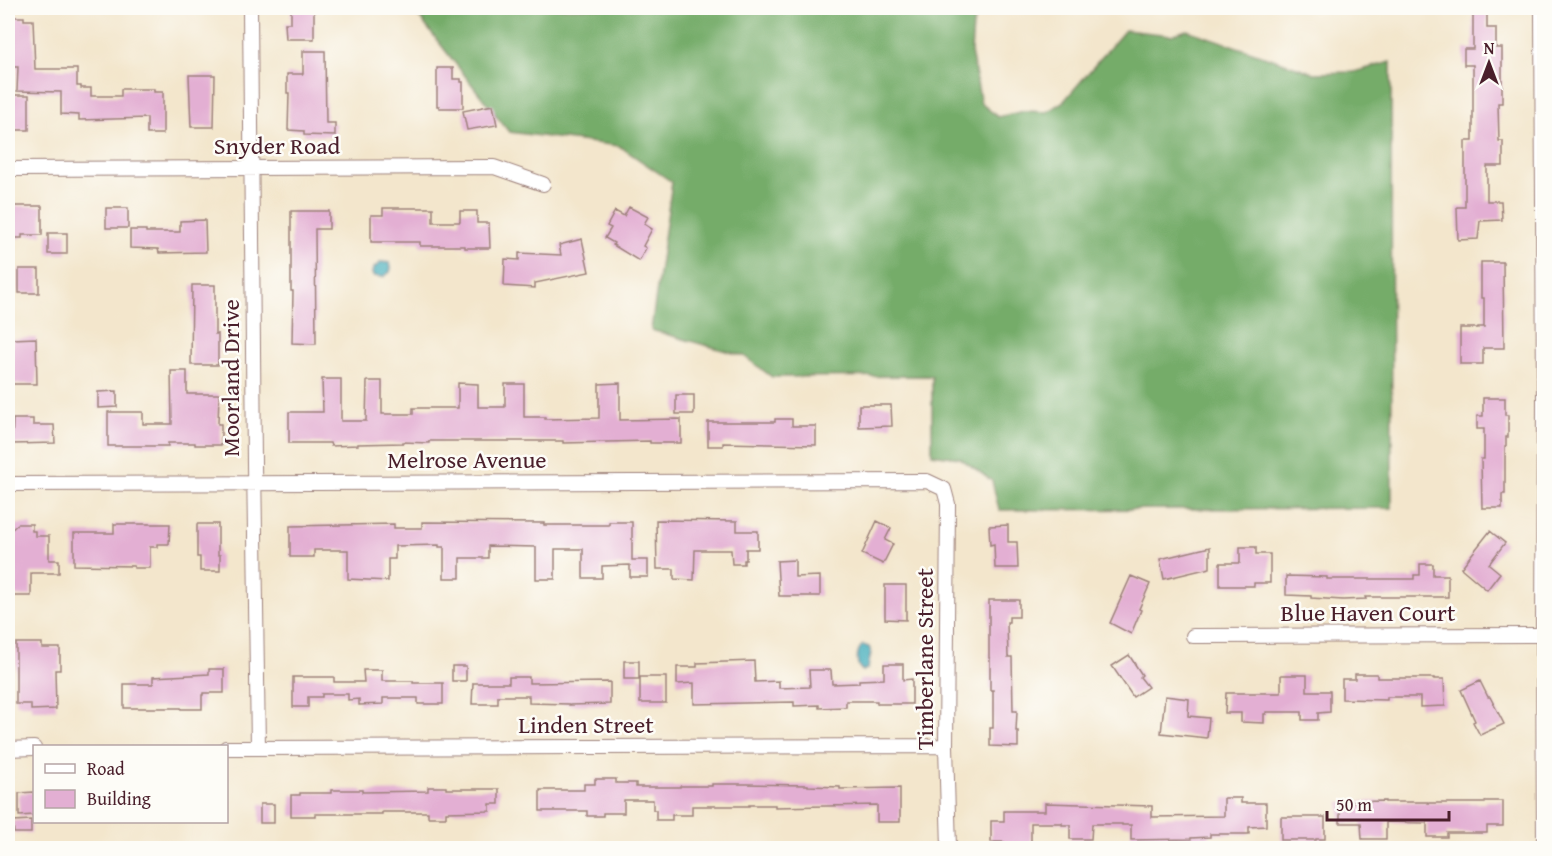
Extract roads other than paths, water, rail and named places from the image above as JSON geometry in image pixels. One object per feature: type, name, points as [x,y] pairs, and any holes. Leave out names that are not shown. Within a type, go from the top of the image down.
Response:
[{"type":"street","name":"Moorland Drive","points":[[250,8],[258,748]]},
{"type":"street","points":[[1542,8],[1545,848]]},
{"type":"street","name":"Snyder Road","points":[[8,169],[494,167],[543,184]]},
{"type":"street","name":"Melrose Avenue","points":[[8,484],[927,481]]},
{"type":"street","name":"Timberlane Street","points":[[927,481],[944,489],[948,504],[946,746],[949,849]]},
{"type":"street","name":"Blue Haven Court","points":[[1193,636],[1543,634]]},
{"type":"street","name":"Linden Street","points":[[228,748],[946,746]]},
{"type":"street","points":[[8,748],[33,748]]},
{"type":"water","points":[[381,262],[390,263],[390,272],[383,277],[373,276],[373,269]]},
{"type":"water","points":[[863,645],[869,647],[871,652],[868,668],[863,671],[860,669],[857,658]]}]
